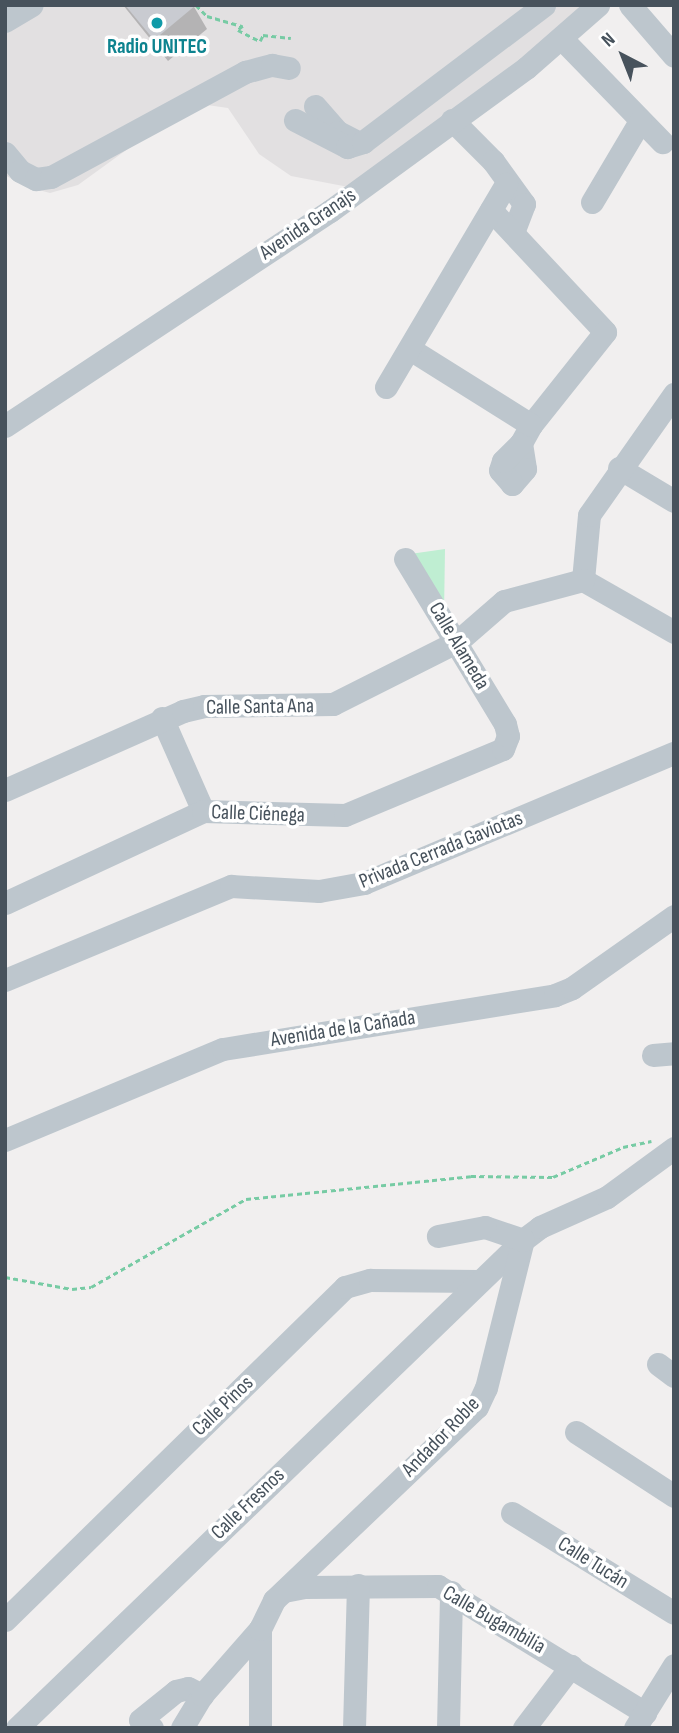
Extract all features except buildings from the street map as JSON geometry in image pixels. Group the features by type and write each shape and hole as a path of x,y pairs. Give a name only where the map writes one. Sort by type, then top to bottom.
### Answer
{"street":[{"path":"5,21 32,5"},
{"path":"295,120 347,147 363,142 544,5"},
{"name":"Avenida Granajs","path":"5,426 330,211 562,39 598,5"},
{"path":"630,5 674,55"},
{"path":"562,39 662,142"},
{"path":"5,153 20,171 36,179 51,177 245,72 272,65 289,68"},
{"path":"315,106 338,132 363,142"},
{"path":"452,120 493,161 506,184 524,204 513,233"},
{"path":"592,202 640,121"},
{"path":"386,387 506,184"},
{"path":"410,349 526,434 605,332 602,323 491,210"},
{"path":"674,394 619,468 589,515 583,580 674,632"},
{"path":"619,468 674,501"},
{"name":"Calle Alameda","path":"405,559 458,641 508,736"},
{"name":"Calle Santa Ana","path":"5,790 162,718 204,706 333,704 458,641 505,601 583,580"},
{"path":"162,718 203,811"},
{"name":"Calle Ciénega","path":"5,903 203,811 345,815 492,757 503,749 508,736"},
{"name":"Privada Cerrada Gaviotas","path":"5,980 231,886 318,891 364,883 674,753"},
{"name":"Avenida de la Cañada","path":"5,1140 223,1049 555,995 572,988 674,916"},
{"name":"Calle Fresnos","path":"18,1728 523,1240 616,1192 667,1144"},
{"path":"438,1236 485,1227 523,1240"},
{"name":"Andador Roble","path":"260,1629 268,1611 284,1591 477,1407 486,1388 523,1240"},
{"name":"Calle Pinos","path":"5,1620 345,1287 370,1280 478,1281"},
{"path":"576,1432 674,1496"},
{"name":"Calle Tucán","path":"512,1513 674,1613"},
{"name":"Calle Bugambilia","path":"284,1591 358,1585 425,1584 451,1592 571,1665 640,1720"},
{"path":"354,1728 358,1585"},
{"path":"448,1728 451,1592"},
{"path":"182,1728 202,1695 260,1629"},
{"path":"260,1629 260,1728"},
{"path":"524,1728 571,1665"},
{"path":"640,1720 674,1665"},
{"path":"146,1724 182,1688 202,1695"}],"path":[{"path":"196,5 207,16 243,26 238,30 260,41 262,35 291,38"},
{"path":"5,1277 72,1289 91,1287 246,1199 471,1176 553,1177 623,1147 667,1144"}],"shaded area":[{"path":"5,5 590,5 359,189 291,176 259,154 228,108 207,105 147,135 78,185 50,193 24,186 5,175"}],"green space":[{"path":"445,549 444,613 410,554"}],"place":[{"name":"Radio UNITEC","path":"157,23"}]}
